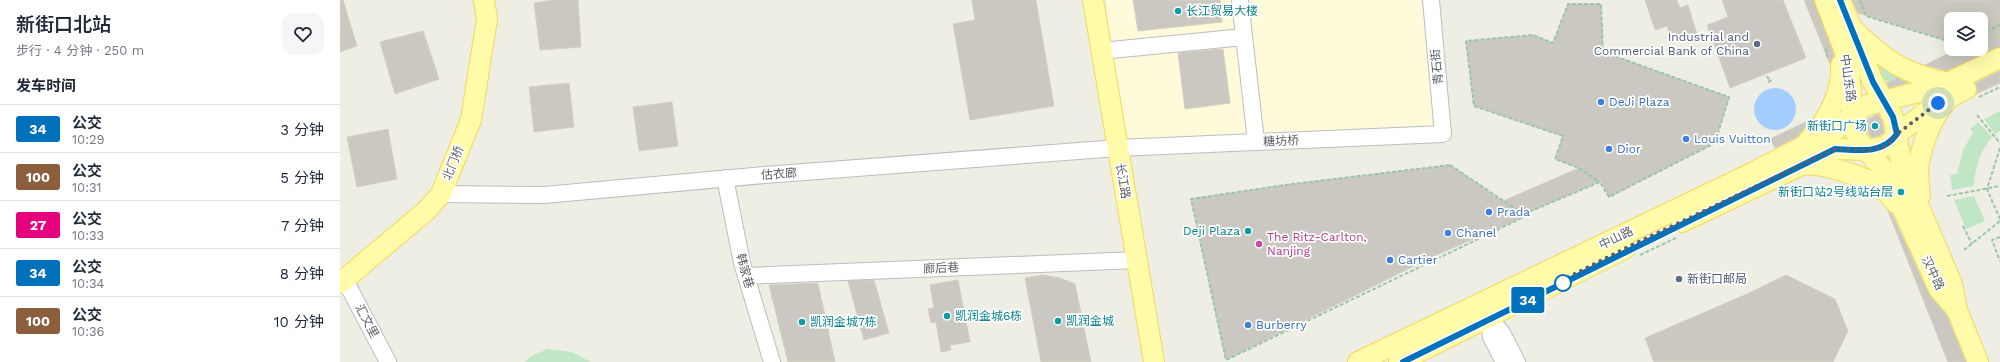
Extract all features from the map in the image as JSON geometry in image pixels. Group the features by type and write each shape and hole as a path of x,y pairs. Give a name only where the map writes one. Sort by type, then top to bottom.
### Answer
{"main road":[{"name":"北门桥","path":"343,281 426,211 441,194 471,120 487,19 484,0"},
{"name":"长江路","path":"1093,0 1154,362"},
{"name":"中山东路","path":"1825,0 1849,68 1853,115 1862,143"},
{"name":"中山东路","path":"1840,0 1838,34 1873,82 1884,100 1893,117 1897,134"},
{"path":"1838,34 1875,50 1893,64 1951,88 1932,124 1919,162 1914,214 1873,183 1827,167 1809,164 1797,158 1805,144 1819,130 1832,107 1842,75 1838,34"},
{"name":"中山路","path":"1399,362 1630,246 1797,158 1862,143 1886,146 1897,134 1938,103 1951,88 1998,64"},
{"name":"汉中路","path":"1897,134 1902,167 1914,214 1939,289 1957,310 1978,362"},
{"name":"汉中路","path":"1862,143 1886,172 1914,214"},
{"name":"中山路","path":"1358,362 1693,201"}],"street":[{"path":"1240,0 1256,142"},
{"name":"青石街","path":"1430,0 1443,134"},
{"path":"1102,51 1244,37"},
{"path":"1693,201 1797,158 1837,129 1860,109 1884,100 1939,87 1951,88"},
{"name":"糖坊桥","path":"1118,148 1443,134"},
{"name":"估衣廊","path":"441,194 544,195 725,178 1118,148"},
{"name":"韩家巷","path":"725,178 746,276 772,362"},
{"name":"廊后巷","path":"746,276 1137,260"},
{"name":"汇文里","path":"343,281 388,362"},
{"path":"1488,318 1491,337 1504,362"},
{"path":"1488,318 1502,332 1517,362"}],"path":[{"path":"1860,0 1866,16 1944,40"},
{"path":"1568,4 1600,4 1603,52 1729,97 1715,143 1609,197 1600,182 1579,168 1555,159 1563,136 1474,106 1466,41 1533,35 1553,43 1568,4"},
{"path":"1988,31 2000,25"},
{"path":"1827,64 1838,34"},
{"path":"1767,76 1770,81"},
{"path":"1975,99 2000,87"},
{"path":"1977,115 2000,143"},
{"path":"1964,250 2000,220 1987,189 2000,148"},
{"path":"1450,165 1524,214 1526,216 1226,360 1192,200 1284,185 1450,165"},
{"path":"1524,214 1600,182"},
{"path":"1947,196 2000,186"},
{"path":"1963,226 1972,244"},
{"path":"1637,256 1680,236"},
{"path":"2000,237 1992,240 2000,261"}],"shaded area":[{"path":"1106,0 1431,0 1443,134 1118,148"}],"green space":[{"path":"1878,66 1906,79 1895,82 1886,81 1876,70"},
{"path":"2000,111 2000,131 1995,134 1984,119"},
{"path":"1978,122 1992,137 1984,148 1979,160 1974,186 1952,190 1950,175 1957,174 1963,150 1973,133 1970,129"},
{"path":"1974,196 1985,221 1966,229 1954,200"},
{"path":"547,349 572,352 591,362 525,362 530,357"}],"water":[{"path":"1775,88 1790,94 1796,109 1790,124 1775,130 1760,124 1754,109 1760,94"}],"building":[{"path":"340,0 343,0 357,46 340,52"},
{"path":"553,0 578,0 581,47 540,50 534,3"},
{"path":"972,0 1036,0 1054,106 970,120 953,24 975,20"},
{"name":"长江贸易大楼","path":"1133,0 1220,0 1222,22 1138,31"},
{"path":"1645,0 1677,0 1680,8 1688,5 1697,34 1672,42 1667,26 1655,30"},
{"name":"Industrial and Commercial Bank of China","path":"1722,0 1783,0 1806,58 1730,88 1707,25 1728,17"},
{"path":"1804,0 1814,0 1834,55 1830,64"},
{"path":"1852,0 2000,0 2000,47 1988,52 1988,12 1944,12 1944,40 1858,13"},
{"path":"1568,4 1601,4 1603,52 1729,97 1715,143 1609,197 1601,181 1524,214 1526,216 1432,257 1226,360 1191,199 1285,185 1450,165 1503,201 1579,168 1555,159 1563,136 1474,106 1466,41 1533,35 1553,43"},
{"path":"423,31 439,79 395,94 380,42"},
{"path":"1223,49 1230,103 1185,109 1178,53"},
{"path":"1944,56 1980,56 1947,71 1925,65"},
{"path":"2000,71 2000,83 1976,94 1977,89 1975,83"},
{"path":"1897,78 1908,83 1889,88 1887,83"},
{"path":"569,83 574,127 534,132 529,87"},
{"path":"672,102 678,146 639,151 633,107"},
{"path":"1878,114 1882,121 1884,132 1881,135 1871,138 1864,121"},
{"path":"1812,119 1797,137 1775,148 1770,139"},
{"path":"388,129 397,179 357,187 347,137"},
{"path":"1888,211 1892,214 1929,294 1947,316 1966,362 1948,362"},
{"name":"凯润金城","path":"1042,275 1060,278 1075,284 1091,362 1041,362 1025,278"},
{"path":"1786,275 1835,299 1848,331 1833,362 1654,362 1645,338 1747,294"},
{"path":"874,280 889,333 864,340 848,281"},
{"name":"凯润金城6栋","path":"958,280 970,342 950,345 951,350 941,352 936,322 931,323 928,309 934,308 930,285"},
{"name":"凯润金城7栋","path":"818,283 835,362 788,362 769,285"}],"bus line":[{"name":"34","path":"1403,362 1835,149 1878,149 1891,142 1897,134 1893,117 1873,82 1840,0"}],"place":[{"name":"长江贸易大楼","path":"1178,11"},
{"name":"Industrial and Commercial Bank of China","path":"1757,44"},
{"name":"DeJi Plaza","path":"1601,102"},
{"name":"新街口广场","path":"1875,126"},
{"name":"Louis Vuitton","path":"1686,139"},
{"name":"Dior","path":"1609,149"},
{"name":"新街口站2号线站台层","path":"1901,192"},
{"name":"Prada","path":"1489,212"},
{"name":"Deji Plaza","path":"1248,231"},
{"name":"Chanel","path":"1448,233"},
{"name":"The Ritz-Carlton, Nanjing","path":"1259,244"},
{"name":"Cartier","path":"1390,260"},
{"name":"新街口邮局","path":"1679,279"},
{"name":"凯润金城6栋","path":"947,316"},
{"name":"凯润金城","path":"1058,321"},
{"name":"凯润金城7栋","path":"802,322"},
{"name":"Burberry","path":"1248,325"}],"route":[{"path":"1563,283 1559,282 1630,246 1835,149 1868,150 1886,146 1897,134 1938,103"}]}
